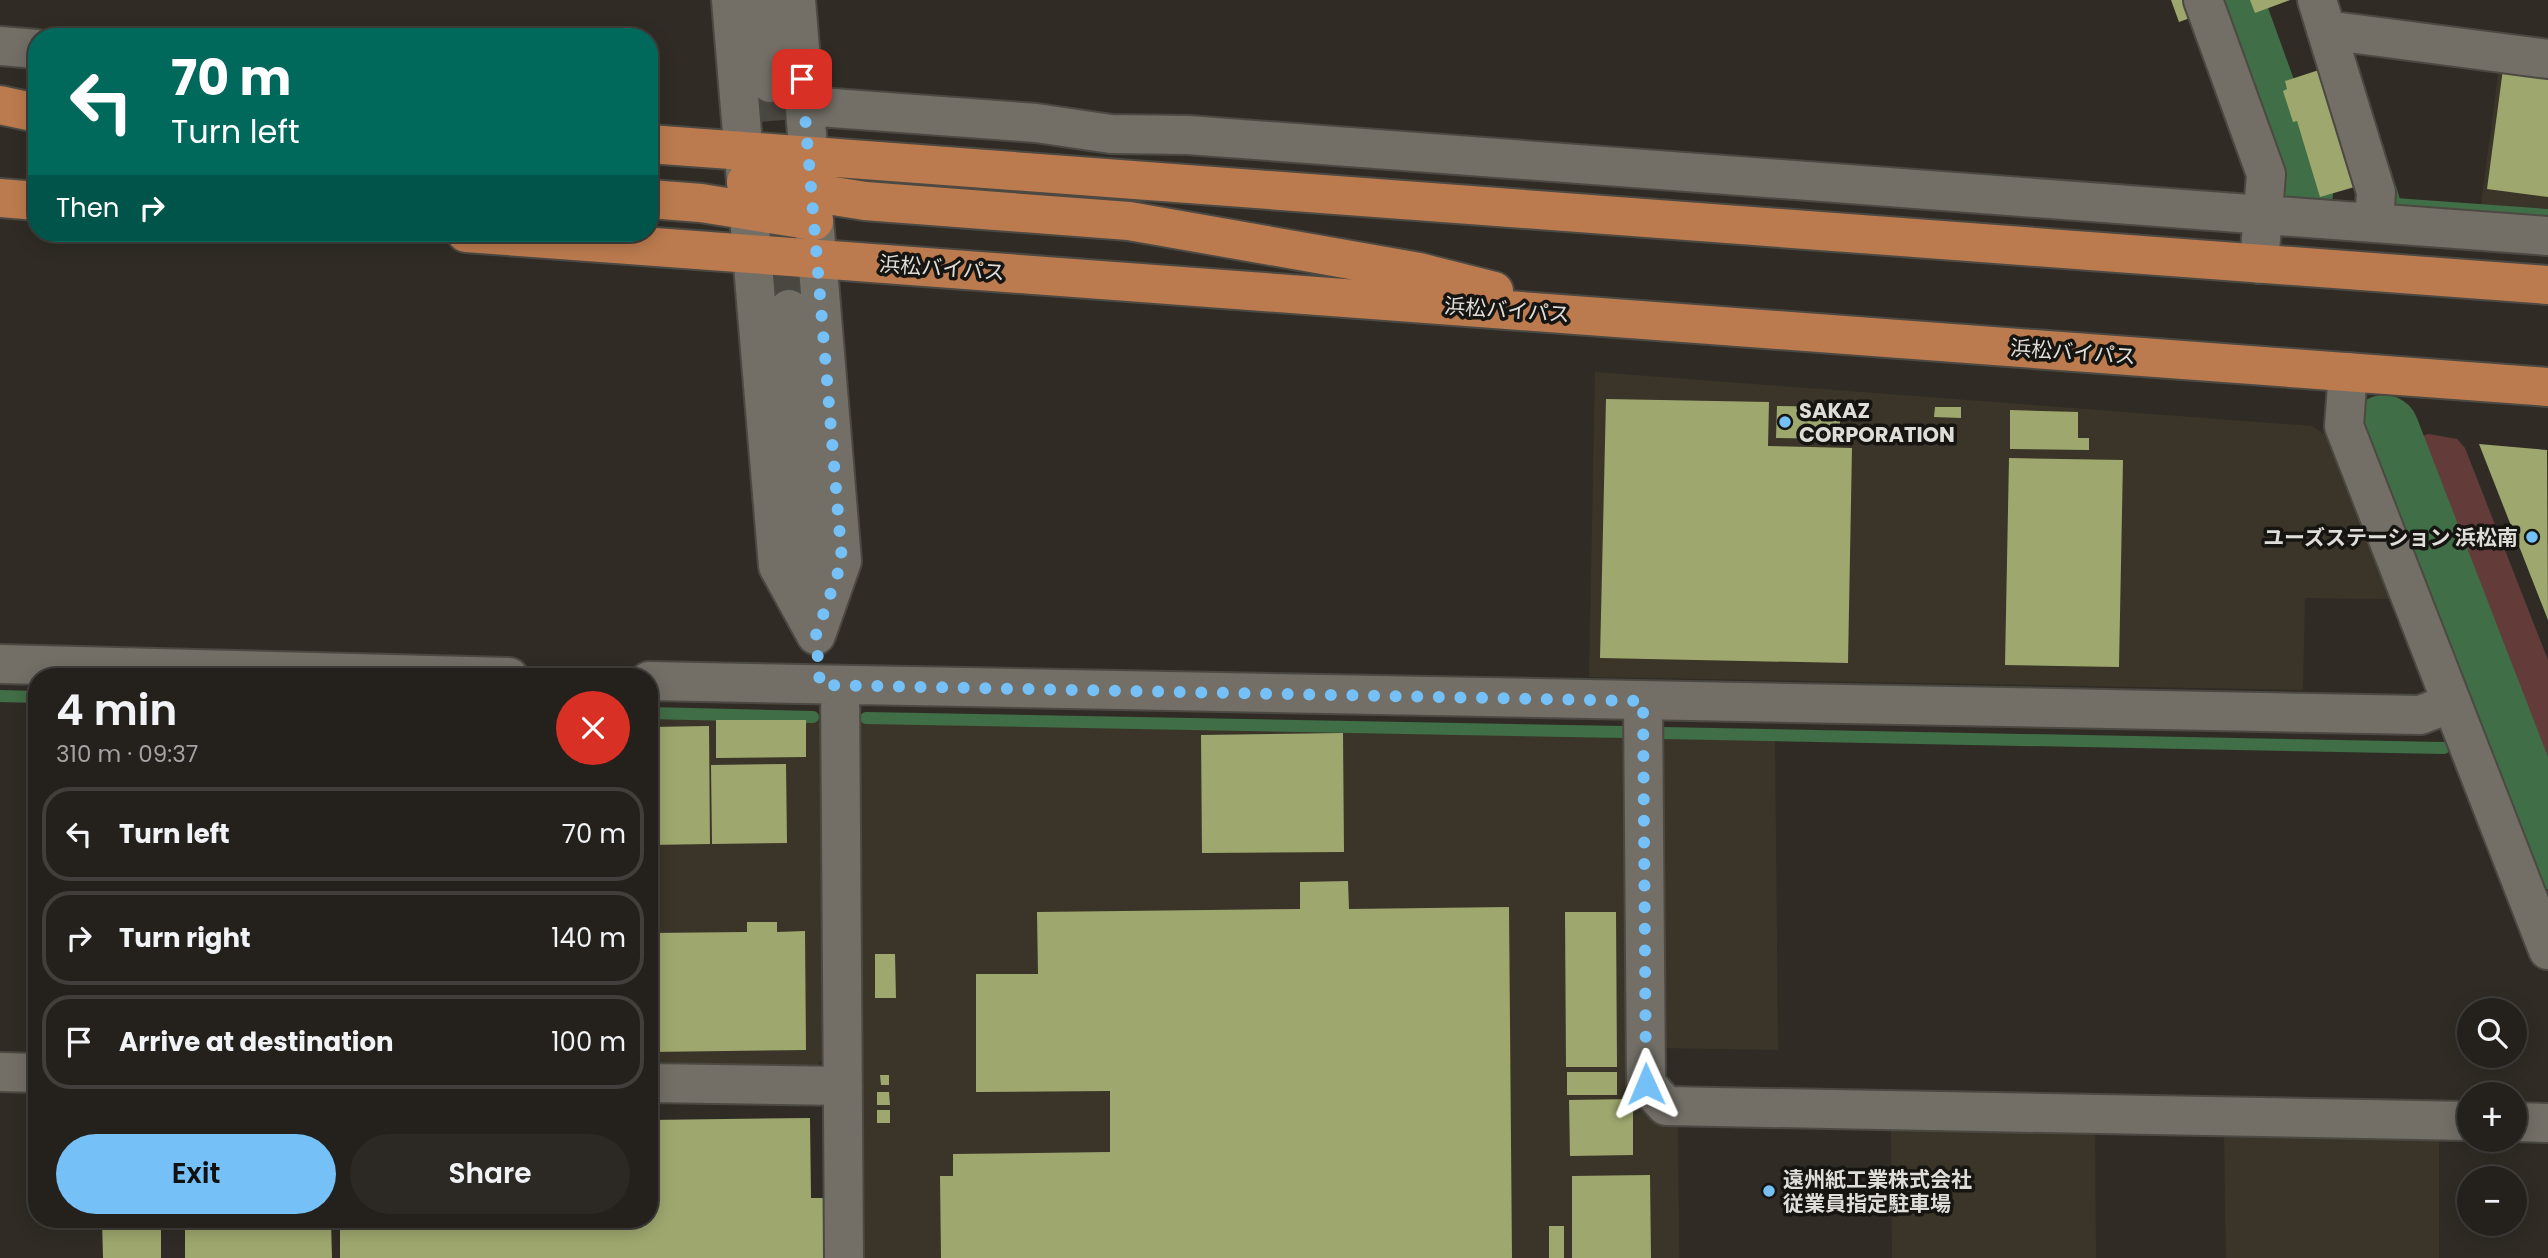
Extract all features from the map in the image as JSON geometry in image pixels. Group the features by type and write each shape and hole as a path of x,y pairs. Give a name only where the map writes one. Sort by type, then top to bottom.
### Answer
{"highway":[{"path":"0,96 28,98"},
{"path":"0,105 28,111"},
{"path":"658,147 746,181 865,201 1129,221 1419,272 1589,316"},
{"path":"658,200 701,203 746,181 811,190 1108,178 2548,285"},
{"path":"0,198 28,200"},
{"name":"浜松バイパス","path":"589,242 2548,387"}],"street":[{"path":"731,0 778,566 816,635"},
{"path":"764,0 770,83"},
{"path":"796,0 842,561 816,635"},
{"path":"2203,0 2266,174 2259,264"},
{"path":"2374,223 2376,191 2321,15 2548,59"},
{"path":"0,46 28,48"},
{"path":"805,106 1036,123 1111,134 1201,136 2548,236"},
{"path":"1108,178 1111,134"},
{"path":"2428,276 2432,227"},
{"path":"789,309 816,635 830,686 843,1086 845,1258"},
{"path":"2348,372 2344,426 2548,950"},
{"path":"0,664 157,668"},
{"path":"658,681 2420,715 2452,703"},
{"path":"1643,701 1646,1084 1666,1107 2457,1121"},
{"path":"0,1072 28,1073"},
{"path":"658,1083 843,1086"},
{"path":"2527,1122 2548,1123"}],"shaded area":[{"path":"2499,68 2548,74 2548,209 2481,205"},
{"path":"1595,372 2312,426 2334,441 2396,599 2305,598 2303,690 1589,677"},
{"path":"2429,434 2457,439 2465,448 2548,660 2548,805 2412,456 2418,437"},
{"path":"658,716 820,720 822,1060 811,1071 658,1068"},
{"path":"860,721 1628,735 1632,1094 1678,1121 1679,1258 865,1258"},
{"path":"1658,736 1775,738 1778,1050 1661,1048"},
{"path":"1891,1125 2095,1129 2096,1258 1892,1258"},
{"path":"2224,1132 2439,1135 2439,1258 2226,1258"}],"building":[{"path":"2171,0 2184,0 2190,18 2179,22"},
{"path":"2250,0 2290,0 2255,13"},
{"path":"2322,69 2358,186 2320,197 2297,121 2293,122 2283,91 2287,89 2285,81"},
{"path":"2503,69 2548,75 2548,197 2487,189"},
{"path":"1606,399 1769,402 1768,446 1852,448 1848,663 1600,658"},
{"path":"1777,406 1840,407 1840,439 1776,438"},
{"path":"1935,407 1961,407 1961,418 1934,417"},
{"path":"2010,410 2078,412 2078,438 2089,438 2089,450 2010,449"},
{"name":"ユーズステーション 浜松南","path":"2479,444 2547,450 2548,620"},
{"path":"2009,458 2123,460 2119,667 2005,665"},
{"path":"716,720 806,720 806,757 716,758"},
{"path":"709,726 710,844 658,845 658,727"},
{"path":"1343,733 1344,852 1202,853 1201,735"},
{"path":"786,764 787,843 712,844 711,765"},
{"path":"1348,881 1349,909 1509,907 1512,1258 941,1258 940,1176 953,1176 953,1154 1110,1152 1110,1091 976,1092 976,974 1038,974 1037,912 1300,909 1300,882"},
{"path":"1565,912 1616,912 1617,1067 1566,1067"},
{"path":"747,922 777,922 777,932 805,931 806,1050 658,1052 658,933 747,932"},
{"path":"875,954 895,954 896,998 875,998"},
{"path":"1567,1072 1617,1072 1617,1095 1567,1095"},
{"path":"880,1075 889,1075 889,1085 881,1085"},
{"path":"877,1092 889,1092 890,1105 877,1105"},
{"path":"1633,1099 1633,1155 1570,1156 1569,1100"},
{"path":"877,1110 890,1110 890,1123 877,1123"},
{"path":"810,1118 811,1198 823,1198 824,1258 340,1258 340,1228 658,1228 658,1120"},
{"path":"1650,1175 1651,1258 1572,1258 1572,1176"},
{"path":"1549,1226 1564,1226 1564,1258 1549,1258"},
{"path":"102,1228 161,1228 161,1258 103,1258"},
{"path":"185,1228 331,1228 332,1258 185,1258"}],"waterway":[{"path":"2228,0 2298,194"},
{"path":"2391,190 2395,204 2548,215"},
{"path":"2384,430 2548,854"},
{"path":"0,696 28,697"},
{"path":"658,713 813,717"},
{"path":"866,718 1625,732"},
{"path":"1661,733 2444,748"},
{"path":"2495,749 2507,749"}],"tunnel":[{"path":"770,83 789,309"}],"place":[{"name":"SAKAZ CORPORATION","path":"1785,422"},
{"name":"ユーズステーション 浜松南","path":"2532,537"},
{"name":"遠州紙工業株式会社 従業員指定駐車場","path":"1769,1191"}],"route":[{"path":"802,79 842,561 816,635 820,685 1643,701 1646,1084"}]}
